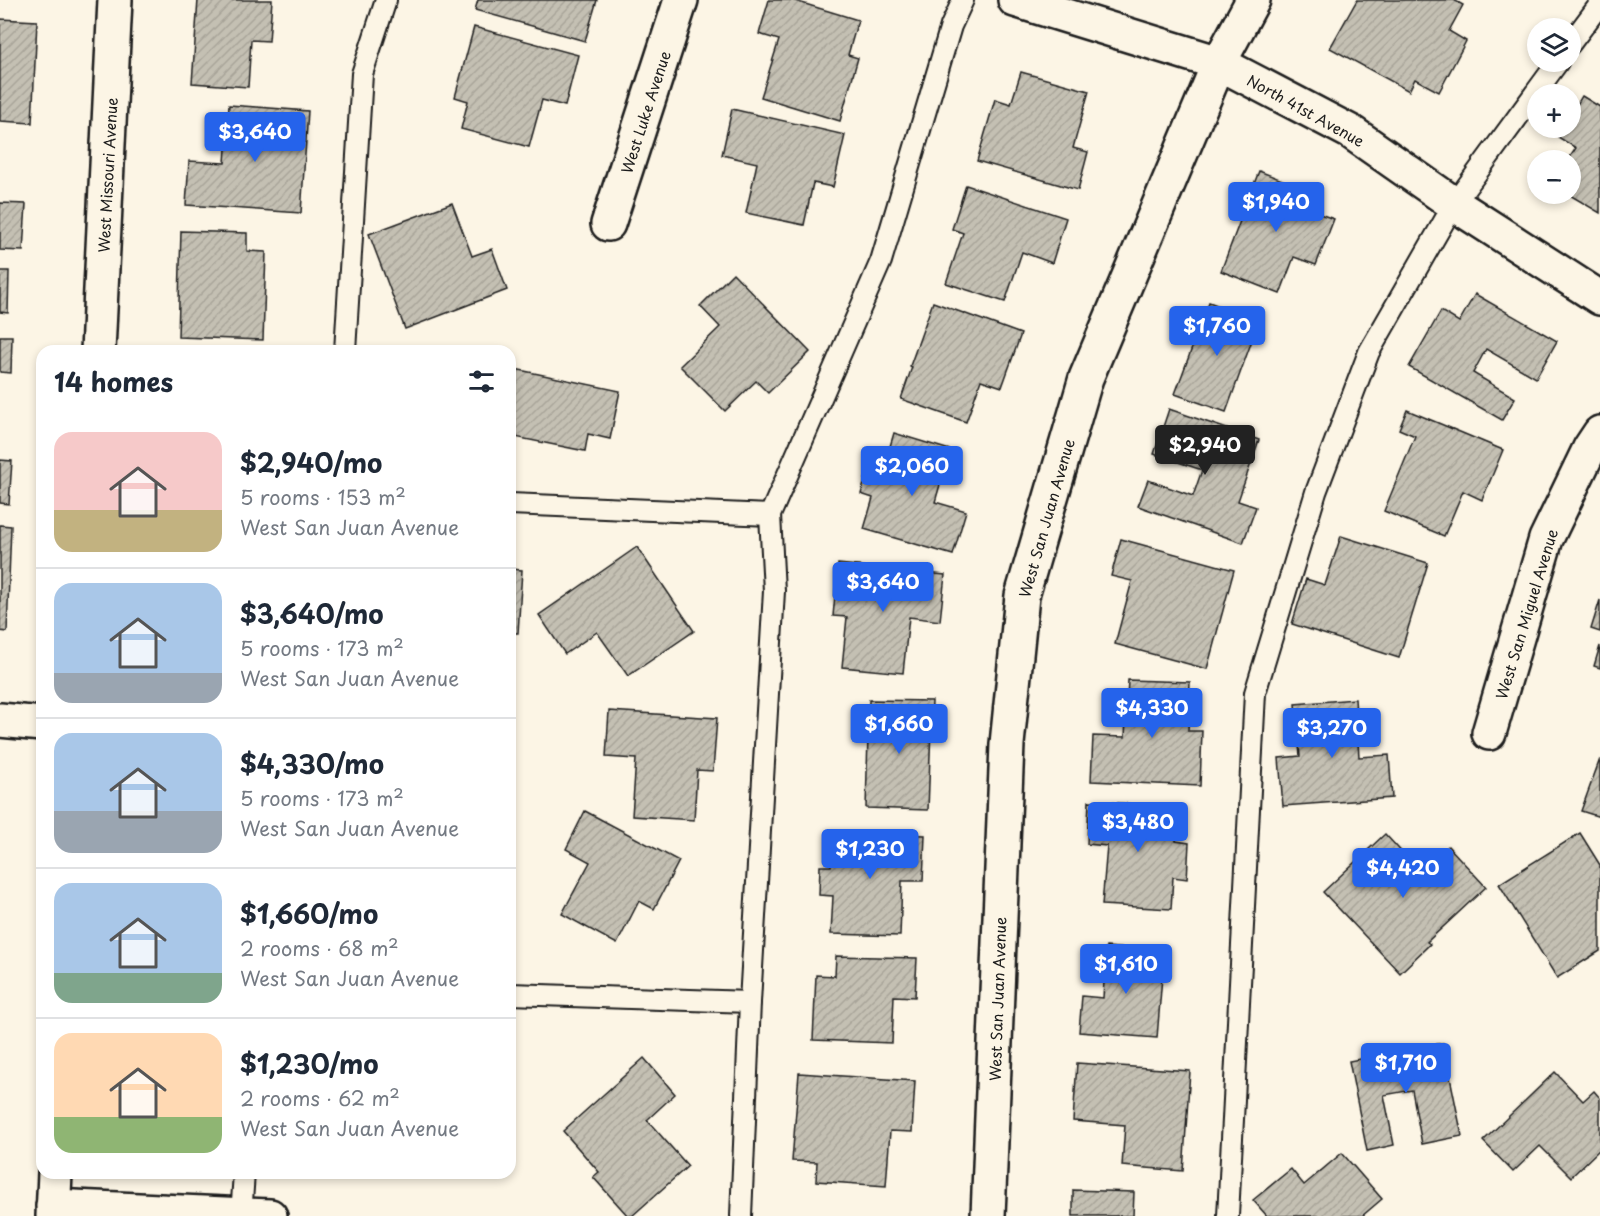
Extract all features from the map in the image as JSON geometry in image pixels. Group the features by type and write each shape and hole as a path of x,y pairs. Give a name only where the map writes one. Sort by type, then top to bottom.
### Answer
{"street":[{"name":"West Missouri Avenue","path":"98,345 116,0"},
{"name":"West Luke Avenue","path":"608,224 681,0"},
{"name":"North 41st Avenue","path":"1015,0 1219,63 1351,132 1454,204 1600,298"},
{"name":"West San Juan Avenue","path":"988,1216 1008,744 1022,596 1086,378 1219,63 1253,0"},
{"name":"West San Miguel Avenue","path":"1489,733 1546,539 1590,448 1600,433"},
{"path":"0,720 36,723"},
{"path":"55,1179 53,1211 251,1216"}],"lane":[{"path":"345,345 362,74 386,0"},
{"path":"741,1216 750,1002 774,591 770,515 881,261 951,26 963,0"},
{"path":"1581,30 1600,4"},
{"path":"1228,1216 1255,693 1316,492 1369,352 1454,204 1551,72"},
{"path":"516,504 770,515"},
{"path":"516,994 750,1002"},
{"path":"245,1179 251,1216"}],"building":[{"path":"198,0 272,0 269,41 251,40 248,87 192,83"},
{"path":"478,0 597,0 585,41 475,10"},
{"path":"769,0 792,0 858,20 848,55 858,58 840,121 761,97 779,40 759,34"},
{"path":"1357,0 1454,0 1463,5 1449,31 1466,41 1439,92 1415,79 1409,91 1330,48"},
{"path":"0,19 37,21 32,123 0,121"},
{"path":"474,27 578,55 565,106 542,100 529,147 461,129 468,101 455,97"},
{"path":"1021,72 1089,91 1073,148 1088,152 1078,190 977,161 995,99 1011,104"},
{"path":"1582,96 1600,107 1600,213 1581,202 1581,150 1575,150 1576,148 1560,138 1581,138"},
{"path":"229,105 308,111 301,213 186,205 189,161 225,163"},
{"path":"732,109 845,135 833,187 813,183 804,225 746,213 757,163 722,155"},
{"path":"1259,171 1318,194 1311,211 1334,219 1316,265 1294,257 1280,294 1221,271"},
{"path":"966,185 1066,218 1052,263 1022,252 1005,302 946,283 963,233 952,229"},
{"path":"0,203 26,204 23,251 0,250"},
{"path":"452,203 472,256 492,249 507,290 405,329 369,234"},
{"path":"181,231 247,233 247,251 266,252 263,340 178,337"},
{"path":"0,271 9,271 8,313 0,312"},
{"path":"733,273 810,352 768,393 756,381 725,411 680,366 720,327 700,306"},
{"path":"1475,294 1557,341 1536,378 1486,349 1473,373 1515,398 1502,420 1409,367 1441,311 1459,322"},
{"path":"933,302 1021,334 1002,387 981,380 966,422 901,399"},
{"path":"1209,302 1259,321 1226,412 1175,394"},
{"path":"0,336 12,336 11,373 0,372"},
{"path":"516,369 620,391 610,439 588,434 585,451 516,437"},
{"path":"1169,409 1259,440 1238,501 1256,507 1243,543 1138,506 1148,480 1193,496 1202,470 1154,454"},
{"path":"1407,410 1503,450 1482,500 1463,491 1444,536 1384,511 1415,436 1399,429"},
{"path":"894,433 950,450 935,502 966,511 953,555 864,529 873,498 861,494 869,466 883,470"},
{"path":"0,460 12,461 9,504 0,503"},
{"path":"0,525 11,526 7,632 0,631"},
{"path":"1341,536 1428,563 1399,658 1292,624 1306,579 1325,585"},
{"path":"1121,539 1234,570 1207,669 1115,644 1132,581 1111,576"},
{"path":"637,547 694,631 628,676 597,632 565,654 539,615"},
{"path":"838,564 945,575 940,621 909,617 903,673 842,667 847,617 833,616"},
{"path":"516,570 522,570 518,633 516,633"},
{"path":"1600,600 1600,632 1591,629"},
{"path":"1600,646 1600,668 1594,666"},
{"path":"1128,680 1190,682 1188,731 1202,731 1200,786 1091,781 1093,736 1125,737"},
{"path":"1355,699 1359,757 1389,755 1392,798 1283,806 1279,758 1300,756 1295,704"},
{"path":"869,700 932,701 928,810 866,808"},
{"path":"609,711 717,718 713,771 697,770 694,820 632,816 636,759 606,757"},
{"path":"1600,759 1600,817 1581,811"},
{"path":"1089,801 1178,807 1176,841 1189,843 1187,879 1173,877 1171,909 1102,905 1107,846 1087,844"},
{"path":"585,811 679,861 654,909 639,901 617,944 562,914 590,862 566,849"},
{"path":"832,832 925,835 923,881 902,881 900,936 831,934 833,896 819,895 820,866 831,866"},
{"path":"1580,833 1600,865 1600,951 1557,978 1499,884"},
{"path":"1385,834 1421,873 1448,846 1486,887 1427,942 1430,944 1400,973 1323,892"},
{"path":"1106,947 1164,952 1157,1038 1079,1032 1082,996 1103,998"},
{"path":"836,956 917,958 915,997 894,996 892,1043 813,1040 816,975 835,976"},
{"path":"1443,1043 1462,1136 1422,1144 1412,1090 1384,1095 1394,1145 1367,1151 1349,1061"},
{"path":"644,1058 675,1094 647,1120 688,1166 632,1216 628,1216 593,1177 599,1172 563,1131"},
{"path":"1077,1063 1190,1071 1183,1171 1122,1166 1125,1125 1073,1121"},
{"path":"1555,1072 1583,1101 1594,1091 1600,1098 1600,1149 1571,1177 1540,1146 1513,1172 1483,1141"},
{"path":"799,1073 915,1081 912,1132 890,1131 886,1186 816,1181 817,1162 792,1161"},
{"path":"1342,1153 1382,1199 1362,1216 1267,1216 1253,1200 1291,1169 1304,1185"},
{"path":"1073,1190 1134,1192 1133,1216 1073,1216"}]}
